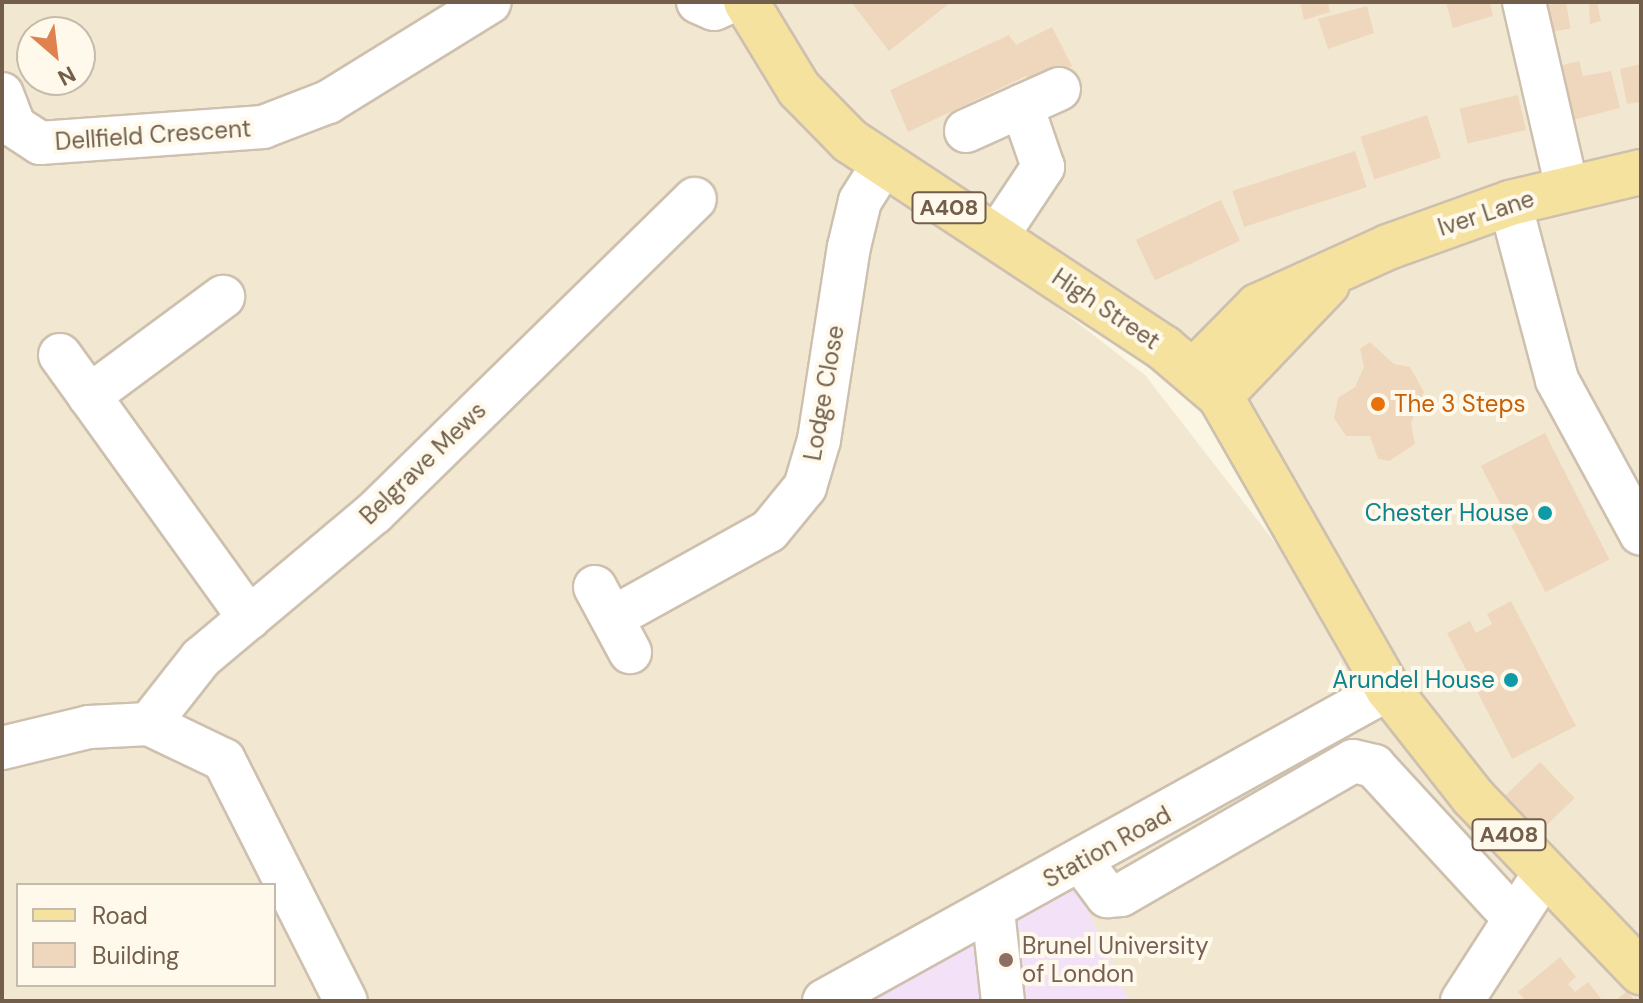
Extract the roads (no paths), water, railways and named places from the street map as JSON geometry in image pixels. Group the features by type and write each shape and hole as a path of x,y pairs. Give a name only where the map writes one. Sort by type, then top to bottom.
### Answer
{"main road":[{"name":"High Street","path":"746,2 799,89 882,166 997,236 1207,384 1388,689"},
{"name":"Iver Lane","path":"1207,384 1337,273 1510,203 1641,172"},
{"name":"A408","path":"1388,689 1473,797 1641,972"}],"street":[{"name":"Dellfield Crescent","path":"2,94 14,126 40,143 263,127 328,102 490,2"},
{"path":"698,2 714,9 730,2"},
{"path":"1524,2 1567,188"},
{"path":"966,131 1059,89"},
{"path":"997,236 1043,167 1022,106"},
{"name":"Lodge Close","path":"612,619 769,531 805,487 819,440 849,247 860,201 882,166"},
{"name":"Belgrave Mews","path":"149,724 201,658 374,513 695,199"},
{"path":"1510,203 1557,380 1641,534"},
{"path":"89,396 223,297"},
{"path":"60,355 249,618"},
{"name":"Station Road","path":"824,1001 993,911 1388,689"},
{"path":"2,748 89,727 149,724 224,760 346,1001"},
{"path":"1081,861 1107,896 1121,895 1353,761 1374,766 1513,917"},
{"path":"1462,1001 1513,917 1545,872"},
{"path":"993,911 1003,1001"}],"place":[{"name":"The 3 Steps","path":"1378,404"},
{"name":"Chester House","path":"1545,513"},
{"name":"Arundel House","path":"1511,680"},
{"name":"Brunel University of London","path":"1006,960"}]}
